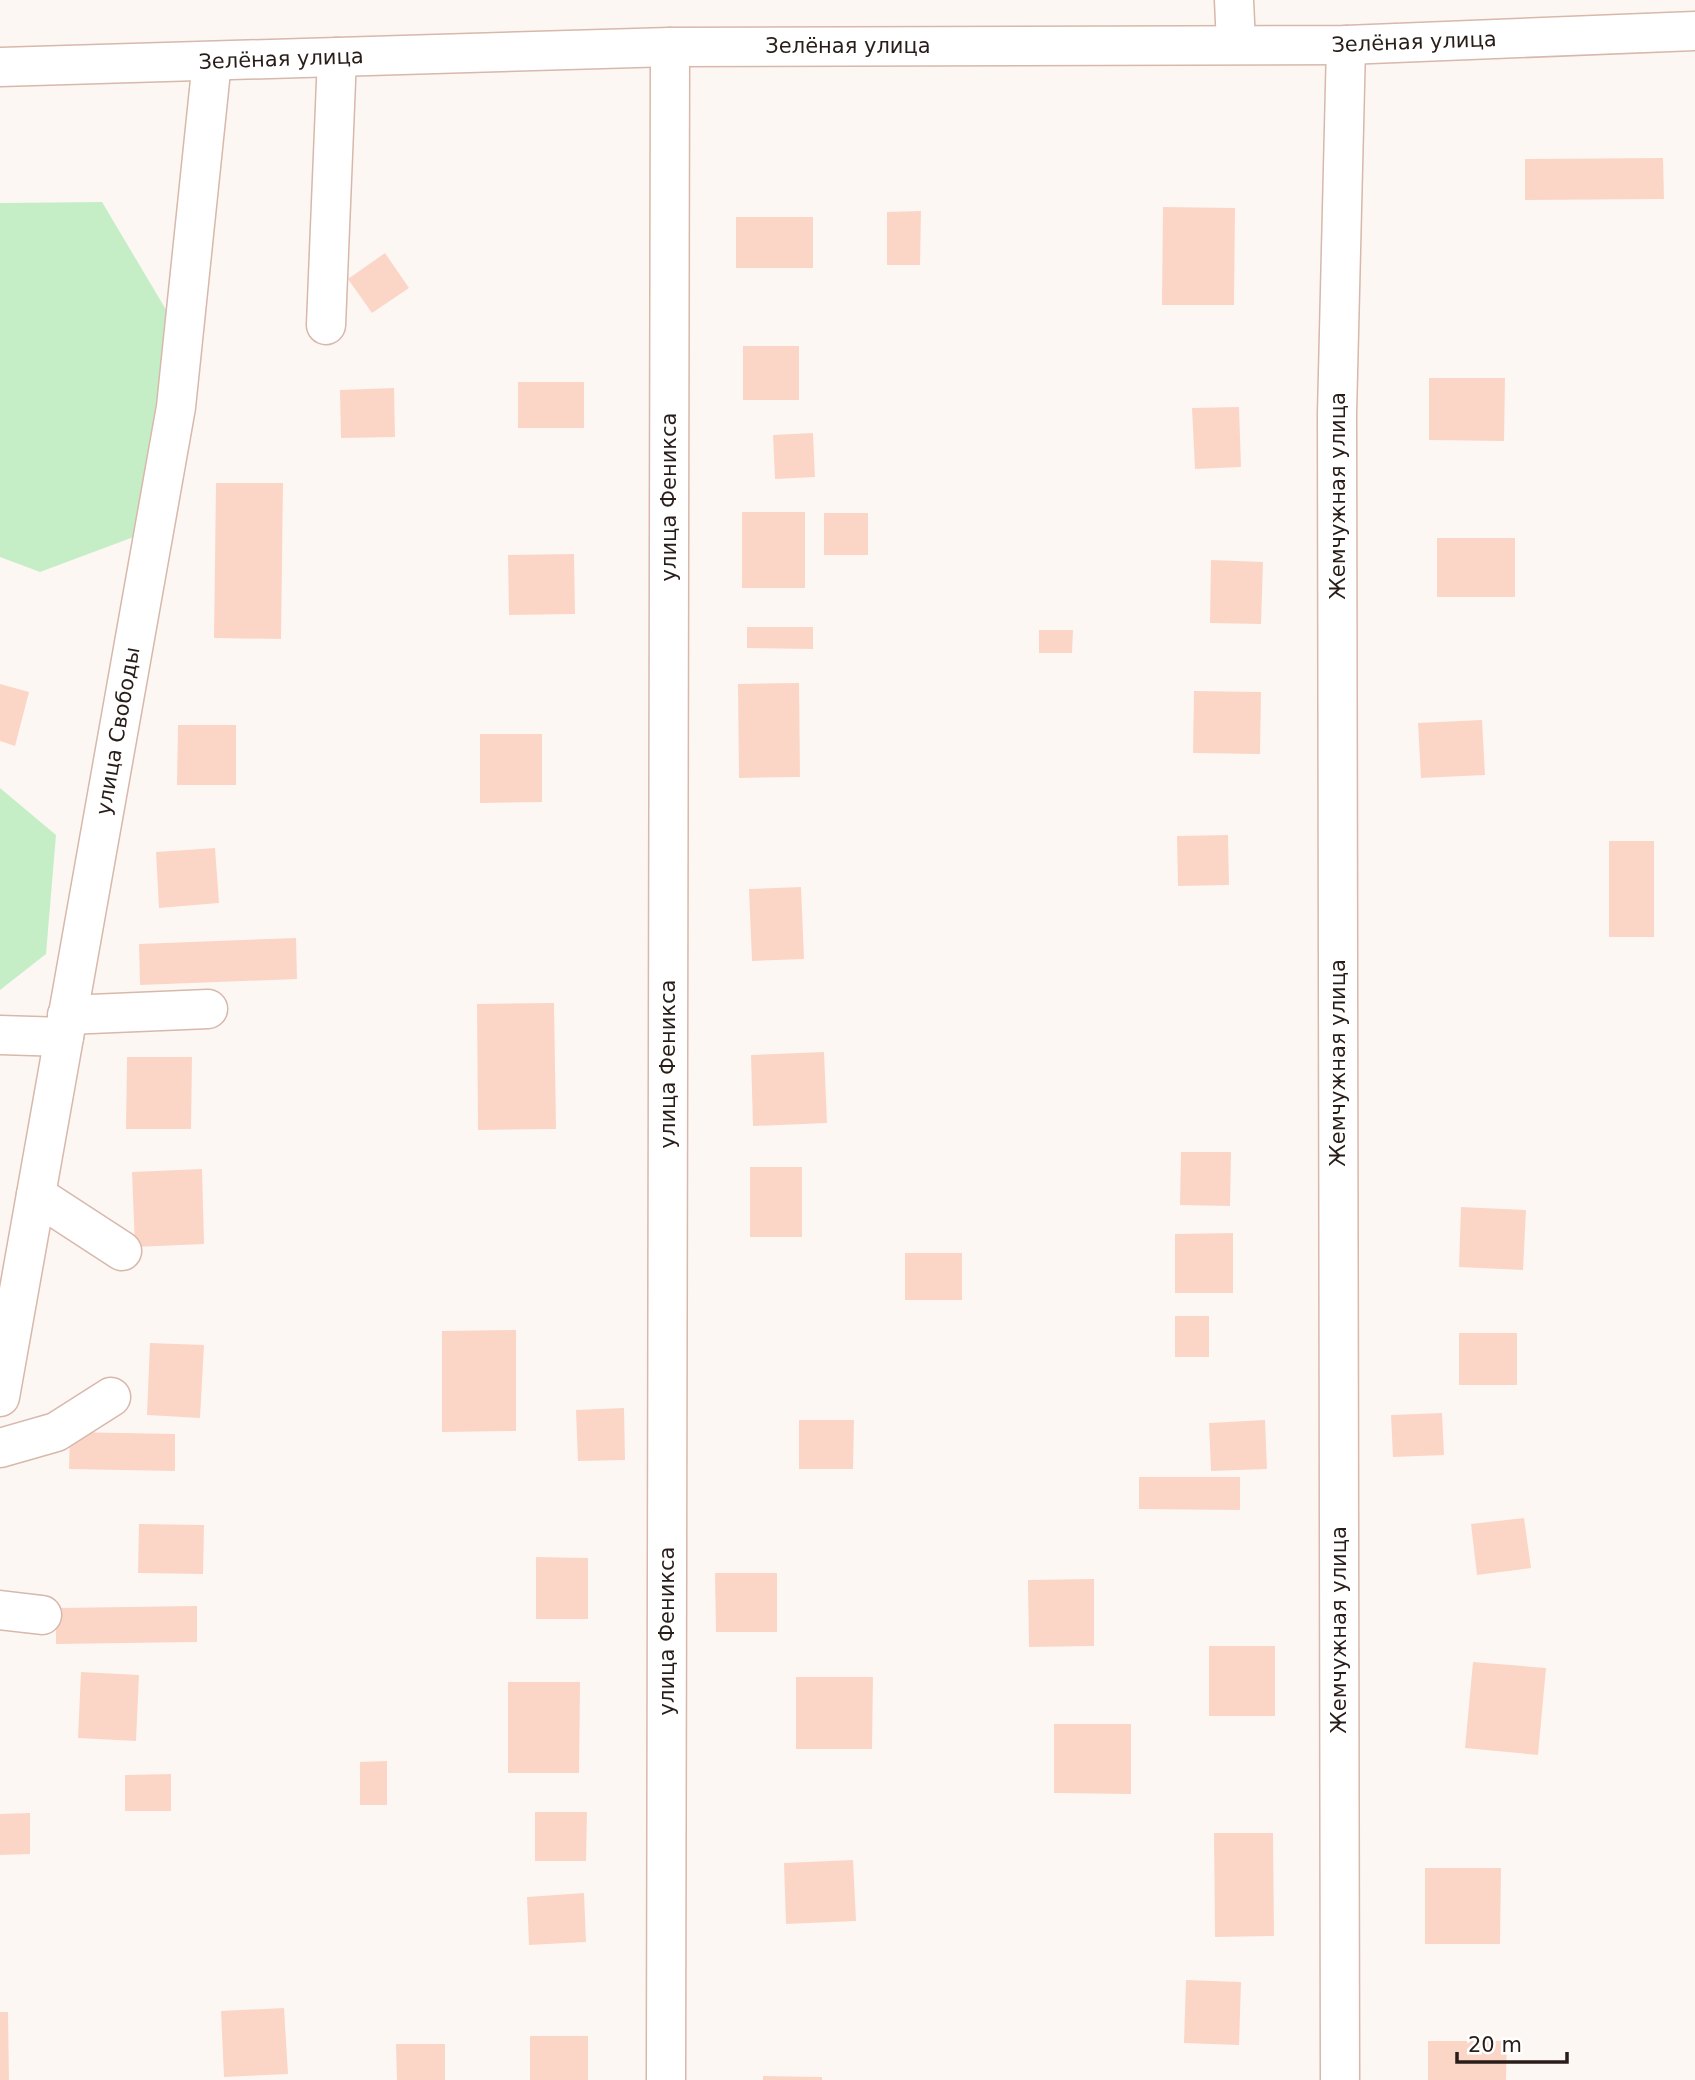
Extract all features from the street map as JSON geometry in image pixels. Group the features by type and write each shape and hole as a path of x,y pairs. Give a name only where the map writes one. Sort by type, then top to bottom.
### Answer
{"street":[{"path":"1234,0 1236,44"},
{"name":"Зелёная улица","path":"0,67 670,47 1346,45 1695,31"},
{"name":"Жемчужная улица","path":"1340,2080 1337,414 1346,45"},
{"name":"улица Феникса","path":"666,2080 670,47"},
{"path":"326,325 337,57"},
{"name":"улица Свободы","path":"0,1397 176,407 212,61"},
{"path":"0,1035 208,1009"},
{"path":"36,1195 122,1251"},
{"path":"0,1448 56,1432 111,1397"},
{"path":"0,1610 42,1615"}],"green space":[{"path":"102,202 168,313 139,535 40,572 0,557 0,203"},
{"path":"0,788 56,835 46,954 0,990"}],"building":[{"path":"1663,158 1664,199 1525,200 1525,159"},
{"path":"1163,207 1235,208 1234,305 1162,305"},
{"path":"921,211 920,265 887,265 887,212"},
{"path":"736,217 813,217 813,268 736,268"},
{"path":"385,253 409,288 372,313 348,279"},
{"path":"743,346 799,346 799,400 743,400"},
{"path":"1429,378 1505,378 1504,441 1429,440"},
{"path":"518,382 584,382 584,428 518,428"},
{"path":"394,388 395,437 341,438 340,390"},
{"path":"1239,407 1241,467 1195,469 1192,408"},
{"path":"813,433 815,477 775,479 773,435"},
{"path":"216,483 283,483 281,639 214,638"},
{"path":"742,512 805,512 805,588 742,588"},
{"path":"824,513 868,513 868,555 824,555"},
{"path":"1437,538 1515,538 1515,597 1437,597"},
{"path":"574,554 575,614 509,615 508,555"},
{"path":"1211,560 1263,562 1261,624 1210,623"},
{"path":"747,627 813,627 813,649 747,648"},
{"path":"1039,630 1073,630 1072,653 1039,653"},
{"path":"799,683 800,777 739,778 738,684"},
{"path":"0,684 29,692 15,746 0,741"},
{"path":"1194,691 1261,692 1260,754 1193,753"},
{"path":"1482,720 1485,775 1421,778 1418,723"},
{"path":"178,725 236,725 236,785 177,785"},
{"path":"480,734 542,734 542,802 480,803"},
{"path":"1228,835 1229,885 1178,886 1177,836"},
{"path":"1609,841 1654,841 1654,937 1609,937"},
{"path":"215,848 219,903 159,908 156,852"},
{"path":"801,887 804,959 752,961 749,889"},
{"path":"296,938 297,979 140,985 139,944"},
{"path":"554,1003 556,1129 478,1130 477,1004"},
{"path":"824,1052 827,1123 753,1126 751,1055"},
{"path":"127,1057 192,1057 191,1129 126,1129"},
{"path":"1181,1152 1231,1152 1230,1206 1180,1205"},
{"path":"750,1167 802,1167 802,1237 750,1237"},
{"path":"202,1169 204,1244 135,1247 132,1172"},
{"path":"1461,1207 1526,1210 1523,1270 1459,1267"},
{"path":"1233,1233 1233,1293 1175,1293 1175,1234"},
{"path":"905,1253 962,1253 962,1300 905,1300"},
{"path":"1175,1316 1209,1316 1209,1357 1175,1357"},
{"path":"516,1330 516,1431 442,1432 442,1331"},
{"path":"1459,1333 1517,1333 1517,1385 1459,1385"},
{"path":"150,1343 204,1345 200,1418 147,1415"},
{"path":"624,1408 625,1460 578,1461 576,1410"},
{"path":"1442,1413 1444,1455 1393,1457 1391,1415"},
{"path":"799,1420 854,1420 853,1469 799,1469"},
{"path":"1265,1420 1267,1469 1211,1471 1209,1423"},
{"path":"70,1432 175,1434 175,1471 69,1469"},
{"path":"1139,1477 1240,1477 1240,1510 1139,1509"},
{"path":"1524,1518 1531,1568 1477,1575 1471,1524"},
{"path":"139,1524 204,1525 203,1574 138,1573"},
{"path":"536,1557 588,1558 588,1619 536,1619"},
{"path":"715,1573 777,1573 777,1632 716,1632"},
{"path":"1094,1579 1094,1646 1029,1647 1028,1580"},
{"path":"197,1606 197,1642 56,1644 56,1608"},
{"path":"1209,1646 1275,1646 1275,1716 1209,1716"},
{"path":"1473,1662 1546,1668 1538,1755 1465,1748"},
{"path":"81,1672 139,1675 136,1741 78,1738"},
{"path":"796,1677 873,1677 872,1749 796,1749"},
{"path":"508,1682 580,1682 579,1773 508,1773"},
{"path":"1054,1724 1131,1724 1131,1794 1054,1793"},
{"path":"387,1761 387,1805 360,1805 360,1762"},
{"path":"171,1774 171,1811 125,1811 125,1775"},
{"path":"535,1812 587,1812 586,1861 535,1861"},
{"path":"30,1813 30,1854 0,1855 0,1814"},
{"path":"1214,1833 1273,1833 1274,1936 1215,1937"},
{"path":"853,1860 856,1921 786,1924 784,1863"},
{"path":"1425,1868 1501,1868 1500,1944 1425,1944"},
{"path":"584,1893 586,1942 529,1945 527,1897"},
{"path":"1186,1980 1241,1982 1239,2045 1184,2043"},
{"path":"284,2008 288,2074 224,2077 221,2011"},
{"path":"0,2012 8,2012 9,2080 0,2080"},
{"path":"530,2036 588,2036 588,2080 530,2080"},
{"path":"1428,2041 1507,2041 1506,2080 1428,2080"},
{"path":"396,2044 445,2044 445,2080 397,2080"},
{"path":"763,2076 822,2077 822,2080 763,2080"}]}
